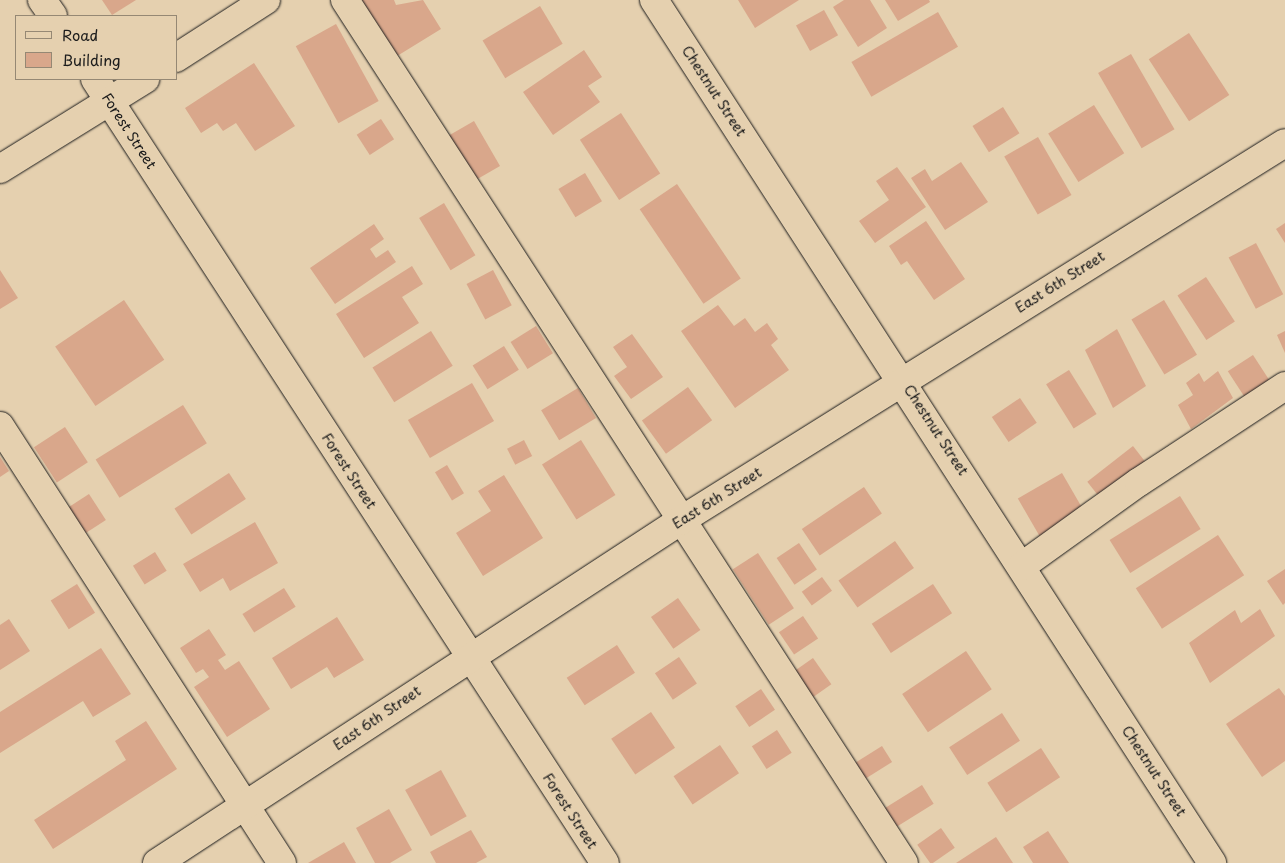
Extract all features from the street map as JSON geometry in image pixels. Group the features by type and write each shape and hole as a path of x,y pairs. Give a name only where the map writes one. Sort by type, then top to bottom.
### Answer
{"street":[{"path":"42,0 52,15"},
{"path":"178,57 266,0"},
{"path":"345,0 680,521 904,863"},
{"name":"Chestnut Street","path":"654,0 903,379 1212,863"},
{"name":"Forest Street","path":"95,80 605,863"},
{"path":"0,169 143,80"},
{"name":"East 6th Street","path":"157,863 469,656 680,521 903,379 1285,143"},
{"path":"1022,566 1139,482 1285,386"},
{"path":"0,426 282,863"}],"building":[{"path":"102,0 136,0 112,15"},
{"path":"354,0 394,0 396,5 423,0 441,29 389,61"},
{"path":"738,0 799,0 755,28"},
{"path":"844,0 870,0 887,28 858,47 833,7"},
{"path":"885,0 929,0 930,2 898,21"},
{"path":"540,6 563,44 505,78 483,41"},
{"path":"824,10 838,35 810,51 796,26"},
{"path":"938,12 958,47 871,97 851,62"},
{"path":"336,24 379,101 338,123 296,46"},
{"path":"1189,33 1229,95 1189,121 1149,59"},
{"path":"584,50 602,77 588,86 600,102 553,135 523,92"},
{"path":"1131,54 1174,129 1142,148 1098,73"},
{"path":"254,63 295,126 255,151 236,123 223,131 217,123 201,133 185,108"},
{"path":"1094,105 1124,153 1078,182 1048,134"},
{"path":"1003,107 1019,133 989,152 972,126"},
{"path":"621,113 660,173 619,200 580,140"},
{"path":"381,119 394,139 370,155 357,135"},
{"path":"474,121 500,166 472,182 446,137"},
{"path":"1038,137 1072,195 1038,215 1004,156"},
{"path":"961,162 988,202 945,230 911,178 925,169 932,181"},
{"path":"897,167 926,207 875,243 859,221 889,200 876,181"},
{"path":"585,173 602,201 575,217 558,189"},
{"path":"677,184 741,279 703,304 640,209"},
{"path":"444,203 475,255 451,270 419,218"},
{"path":"926,221 965,279 934,300 907,261 901,265 889,246"},
{"path":"1285,223 1285,243 1276,229"},
{"path":"374,224 384,239 370,249 376,258 388,250 396,262 335,304 310,268"},
{"path":"1256,243 1283,294 1256,309 1229,258"},
{"path":"412,266 423,284 402,297 419,323 364,358 336,314"},
{"path":"0,270 18,298 0,309"},
{"path":"493,270 512,305 485,319 467,284"},
{"path":"1206,277 1235,321 1206,340 1177,296"},
{"path":"124,300 164,360 95,406 55,346"},
{"path":"1164,300 1197,355 1164,374 1131,320"},
{"path":"718,305 734,326 745,318 755,332 767,323 778,339 771,345 789,370 735,408 681,331"},
{"path":"536,326 553,353 528,369 511,342"},
{"path":"1117,329 1146,386 1113,408 1085,350"},
{"path":"431,331 453,366 394,402 372,368"},
{"path":"1285,331 1285,353 1277,335"},
{"path":"632,334 663,377 631,399 614,376 627,367 613,347"},
{"path":"504,346 519,370 487,389 473,366"},
{"path":"1253,355 1270,381 1245,397 1228,371"},
{"path":"1069,370 1097,414 1074,428 1046,384"},
{"path":"1218,371 1233,398 1191,429 1178,405 1193,395 1186,383 1199,373 1204,382"},
{"path":"472,383 494,421 430,458 408,420"},
{"path":"688,387 712,420 666,454 642,421"},
{"path":"578,388 596,418 559,440 541,410"},
{"path":"1020,398 1037,423 1009,442 992,417"},
{"path":"183,405 207,443 119,498 96,460"},
{"path":"65,427 88,462 57,482 34,447"},
{"path":"524,440 532,456 515,465 507,449"},
{"path":"581,440 615,495 576,519 542,464"},
{"path":"1133,446 1148,465 1102,501 1087,482"},
{"path":"0,457 9,471 0,477"},
{"path":"447,465 464,493 452,500 435,472"},
{"path":"229,473 246,499 191,534 174,508"},
{"path":"1062,473 1085,513 1041,538 1018,498"},
{"path":"504,475 543,538 483,576 456,533 491,511 478,491"},
{"path":"864,487 882,514 820,555 802,529"},
{"path":"89,494 106,520 82,536 65,510"},
{"path":"1180,496 1201,529 1130,573 1110,540"},
{"path":"255,522 278,563 230,591 223,578 200,592 183,564"},
{"path":"1218,535 1244,575 1162,629 1136,588"},
{"path":"895,541 914,568 857,608 838,581"},
{"path":"799,543 817,570 795,585 777,558"},
{"path":"155,552 167,571 145,584 133,566"},
{"path":"758,553 794,608 769,625 733,569"},
{"path":"1285,569 1285,603 1283,605 1267,581"},
{"path":"822,577 832,591 812,605 802,592"},
{"path":"77,584 95,613 69,629 51,600"},
{"path":"933,584 952,613 891,653 872,624"},
{"path":"284,588 296,607 254,633 242,614"},
{"path":"678,598 700,630 673,649 651,617"},
{"path":"1260,609 1275,636 1210,683 1189,643 1235,610 1241,623"},
{"path":"803,616 818,638 794,655 779,632"},
{"path":"337,617 364,660 334,678 327,667 291,689 272,658"},
{"path":"9,619 30,651 0,670 0,625"},
{"path":"209,629 226,655 218,660 225,670 239,661 270,709 227,737 194,687 209,677 203,669 196,673 180,648"},
{"path":"617,645 635,673 585,705 567,678"},
{"path":"101,648 131,694 93,717 83,701 0,753 0,712"},
{"path":"966,651 992,689 928,732 902,694"},
{"path":"679,657 697,684 673,700 655,673"},
{"path":"813,658 831,684 810,699 792,673"},
{"path":"1279,688 1285,696 1285,761 1262,777 1226,724"},
{"path":"761,689 775,710 749,727 735,706"},
{"path":"651,712 675,748 635,774 611,739"},
{"path":"1002,713 1020,741 967,775 949,747"},
{"path":"146,721 177,769 53,849 34,820 126,760 115,741"},
{"path":"777,730 792,753 767,769 752,746"},
{"path":"720,745 739,773 693,805 674,776"},
{"path":"882,746 892,762 865,779 855,763"},
{"path":"1041,748 1060,777 1006,812 987,783"},
{"path":"441,770 467,816 431,836 405,790"},
{"path":"922,785 934,804 895,828 884,809"},
{"path":"389,809 412,850 390,863 375,863 356,828"},
{"path":"941,828 955,848 930,863 917,845"},
{"path":"471,830 487,857 476,863 436,863 430,852"},
{"path":"1048,831 1069,863 1033,863 1023,847"},
{"path":"996,837 1013,863 956,863"},
{"path":"344,842 356,863 308,863"}]}
